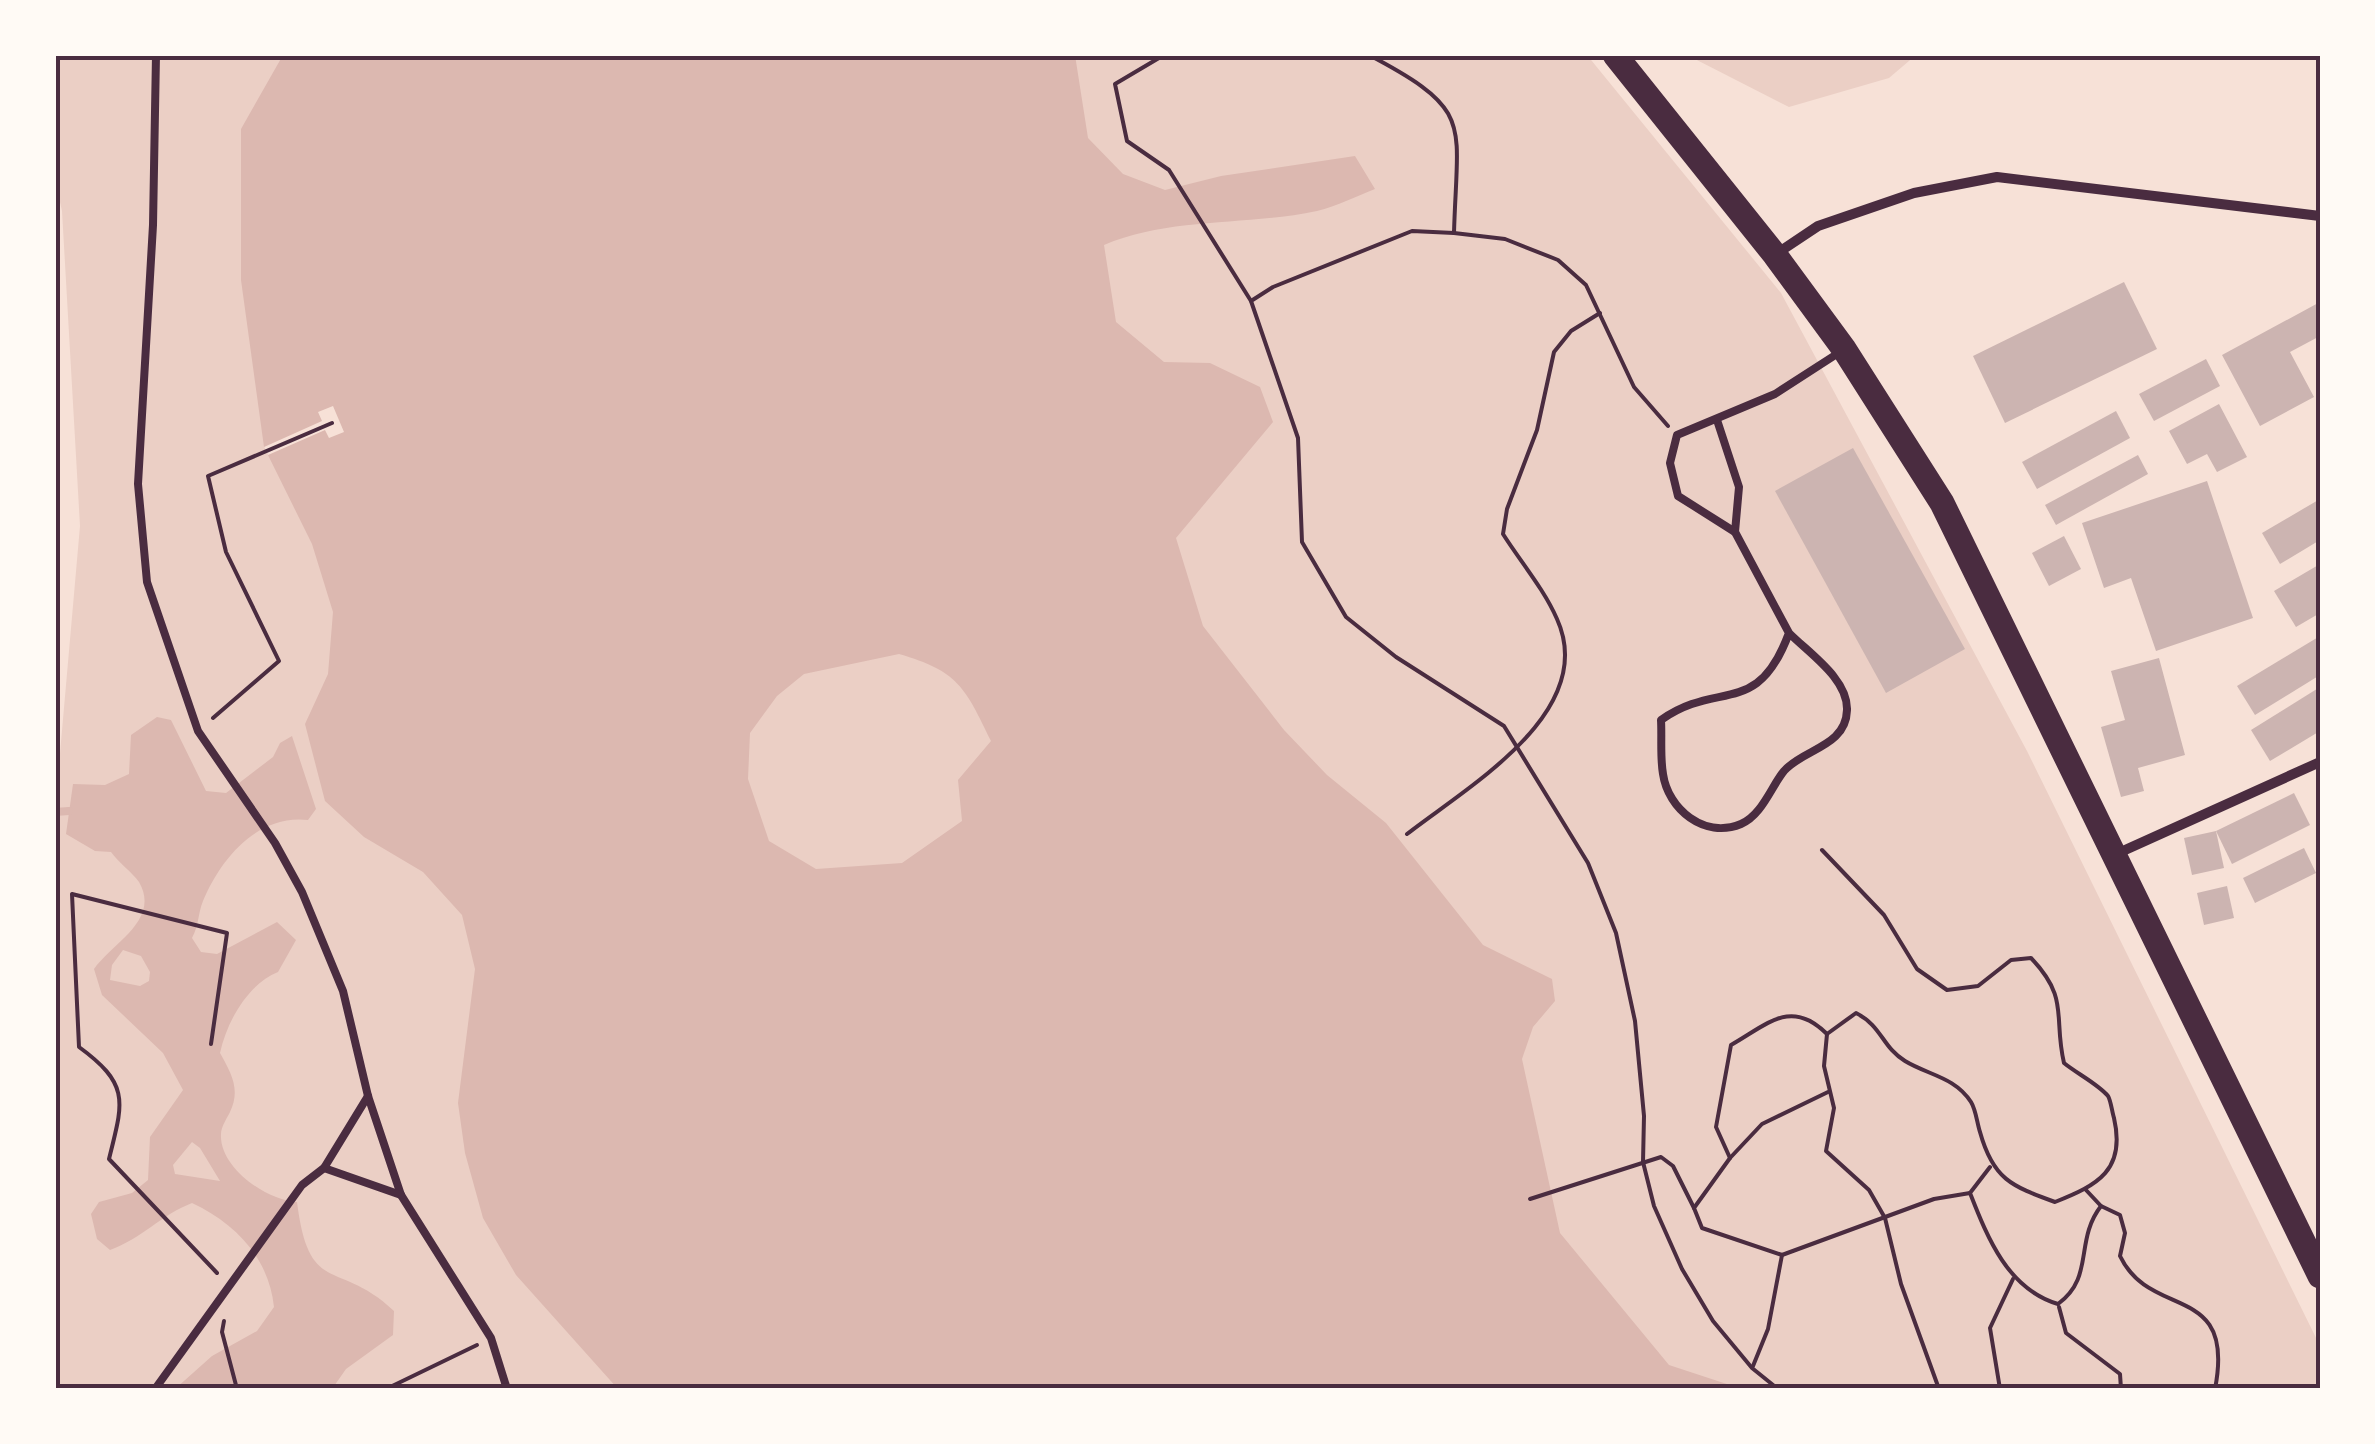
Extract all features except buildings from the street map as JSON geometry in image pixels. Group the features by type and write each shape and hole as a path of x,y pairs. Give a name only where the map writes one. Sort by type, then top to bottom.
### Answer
{"highway":[{"path":"1615,55 1775,254 1844,350 1942,504 2320,1276"}],"street":[{"path":"1775,254 1818,226 1914,193 1997,177 2320,216"},
{"path":"2113,855 2320,762"}],"lane":[{"path":"156,55 152,226 138,484 147,582 198,731 275,843 302,892 343,991 368,1096 401,1195 491,1338 507,1389"},
{"path":"1789,633 1776,668 1741,694 1683,704 1661,720 1663,776 1678,811 1706,828 1741,824 1764,802 1786,768 1832,742 1847,714 1844,688 1789,633 1735,532 1678,496 1670,463 1677,435 1775,394 1844,350"},
{"path":"1716,420 1739,487 1735,532"},
{"path":"155,1389 302,1185 324,1168 368,1096"},
{"path":"324,1168 401,1195"}],"path":[{"path":"1164,55 1115,84 1127,141 1169,170 1251,302 1298,438 1302,542 1346,617 1396,657 1504,726 1588,862 1616,933 1634,1021 1644,1116 1643,1162 1654,1206 1682,1269 1713,1321 1752,1368 1778,1389"},
{"path":"1369,55 1424,84 1449,108 1456,137 1454,233"},
{"path":"1251,302 1273,286 1412,231 1505,240 1558,260 1586,285 1634,388 1677,435"},
{"path":"1406,834 1518,748 1558,695 1565,664 1558,620 1502,534 1507,509 1537,430 1554,352 1571,331 1600,313"},
{"path":"198,731 278,660 226,552 208,476 332,423"},
{"path":"1822,850 1884,915 1916,969 1947,990 1978,986 2011,960 2031,958 2049,977 2062,1011 2064,1063 2108,1096 2117,1133 2117,1158 2086,1190 2055,1202 2022,1190 1991,1166 1972,1103 1951,1082 1904,1061 1886,1044 1875,1022 1856,1013 1827,1034"},
{"path":"211,1044 227,934 72,894 79,1048 107,1068 122,1104 108,1159 230,1286 222,1332 237,1389"},
{"path":"1730,1158 1716,1127 1732,1044 1779,1018 1798,1014 1812,1018 1827,1034 1824,1066 1834,1108 1826,1151 1869,1190 1885,1218 1901,1284 1939,1389"},
{"path":"1694,1208 1730,1158 1762,1124 1830,1091"},
{"path":"1530,1199 1660,1157 1673,1166 1702,1228 1782,1255 1934,1199 1970,1193 1991,1166"},
{"path":"2086,1190 2101,1206 2120,1215 2126,1234 2120,1256 2129,1276 2142,1287 2193,1306 2212,1328 2220,1364 2214,1389"},
{"path":"1970,1193 2014,1279 2032,1296 2058,1304"},
{"path":"2058,1304 2081,1281 2090,1220 2101,1206"},
{"path":"1752,1368 1768,1329 1782,1255"},
{"path":"2000,1389 1990,1328 2014,1279"},
{"path":"2058,1304 2066,1333 2120,1374 2121,1389"},
{"path":"386,1389 491,1338"}],"shaded area":[{"path":"55,55 1587,55 1781,293 2027,751 2320,1346 2320,1389 55,1389 55,810 80,526 62,211 55,180"},
{"path":"283,55 1075,55 1088,138 1123,174 1165,190 1221,176 1355,156 1375,189 1332,206 1290,216 1155,230 1104,245 1116,322 1164,362 1210,363 1260,387 1273,422 1176,538 1203,626 1284,730 1327,775 1386,823 1483,945 1552,979 1555,1001 1533,1027 1522,1059 1560,1233 1669,1365 1742,1389 618,1389 516,1275 483,1218 465,1153 458,1103 475,969 462,915 423,872 364,837 325,801 305,724 328,674 333,612 312,544 264,447 241,280 241,129","holes":["899,654 947,675 966,694 991,741 958,780 962,821 902,863 816,869 769,841 748,779 750,733 777,696 804,674"]},
{"path":"1687,55 1916,55 1889,78 1789,107"},
{"path":"157,717 171,720 206,791 226,793 273,757 280,743 292,736 316,809 308,820 273,824 258,832 231,855 203,901 192,938 201,952 217,954 277,922 296,940 278,972 248,994 228,1029 220,1053 231,1074 235,1096 221,1134 228,1159 247,1180 273,1196 297,1202 302,1232 318,1265 374,1295 394,1311 393,1335 346,1369 332,1389 228,1389 210,1384 203,1389 175,1389 212,1356 257,1331 274,1307 265,1273 236,1232 192,1203 110,1250 97,1239 91,1214 99,1202 132,1193 148,1180 150,1137 183,1090 163,1053 102,995 94,969 139,919 144,896 139,882 111,852 95,851 66,834 73,784 105,785 129,774 131,735","holes":["123,950 141,956 150,972 149,981 140,986 110,980 112,965","192,1142 200,1148 220,1181 175,1174 173,1165"]}],"pier":[{"path":"333,406 344,432 329,438 325,430 268,455 264,447 322,421 318,412"}],"waterway":[{"path":"55,812 69,811"}]}
